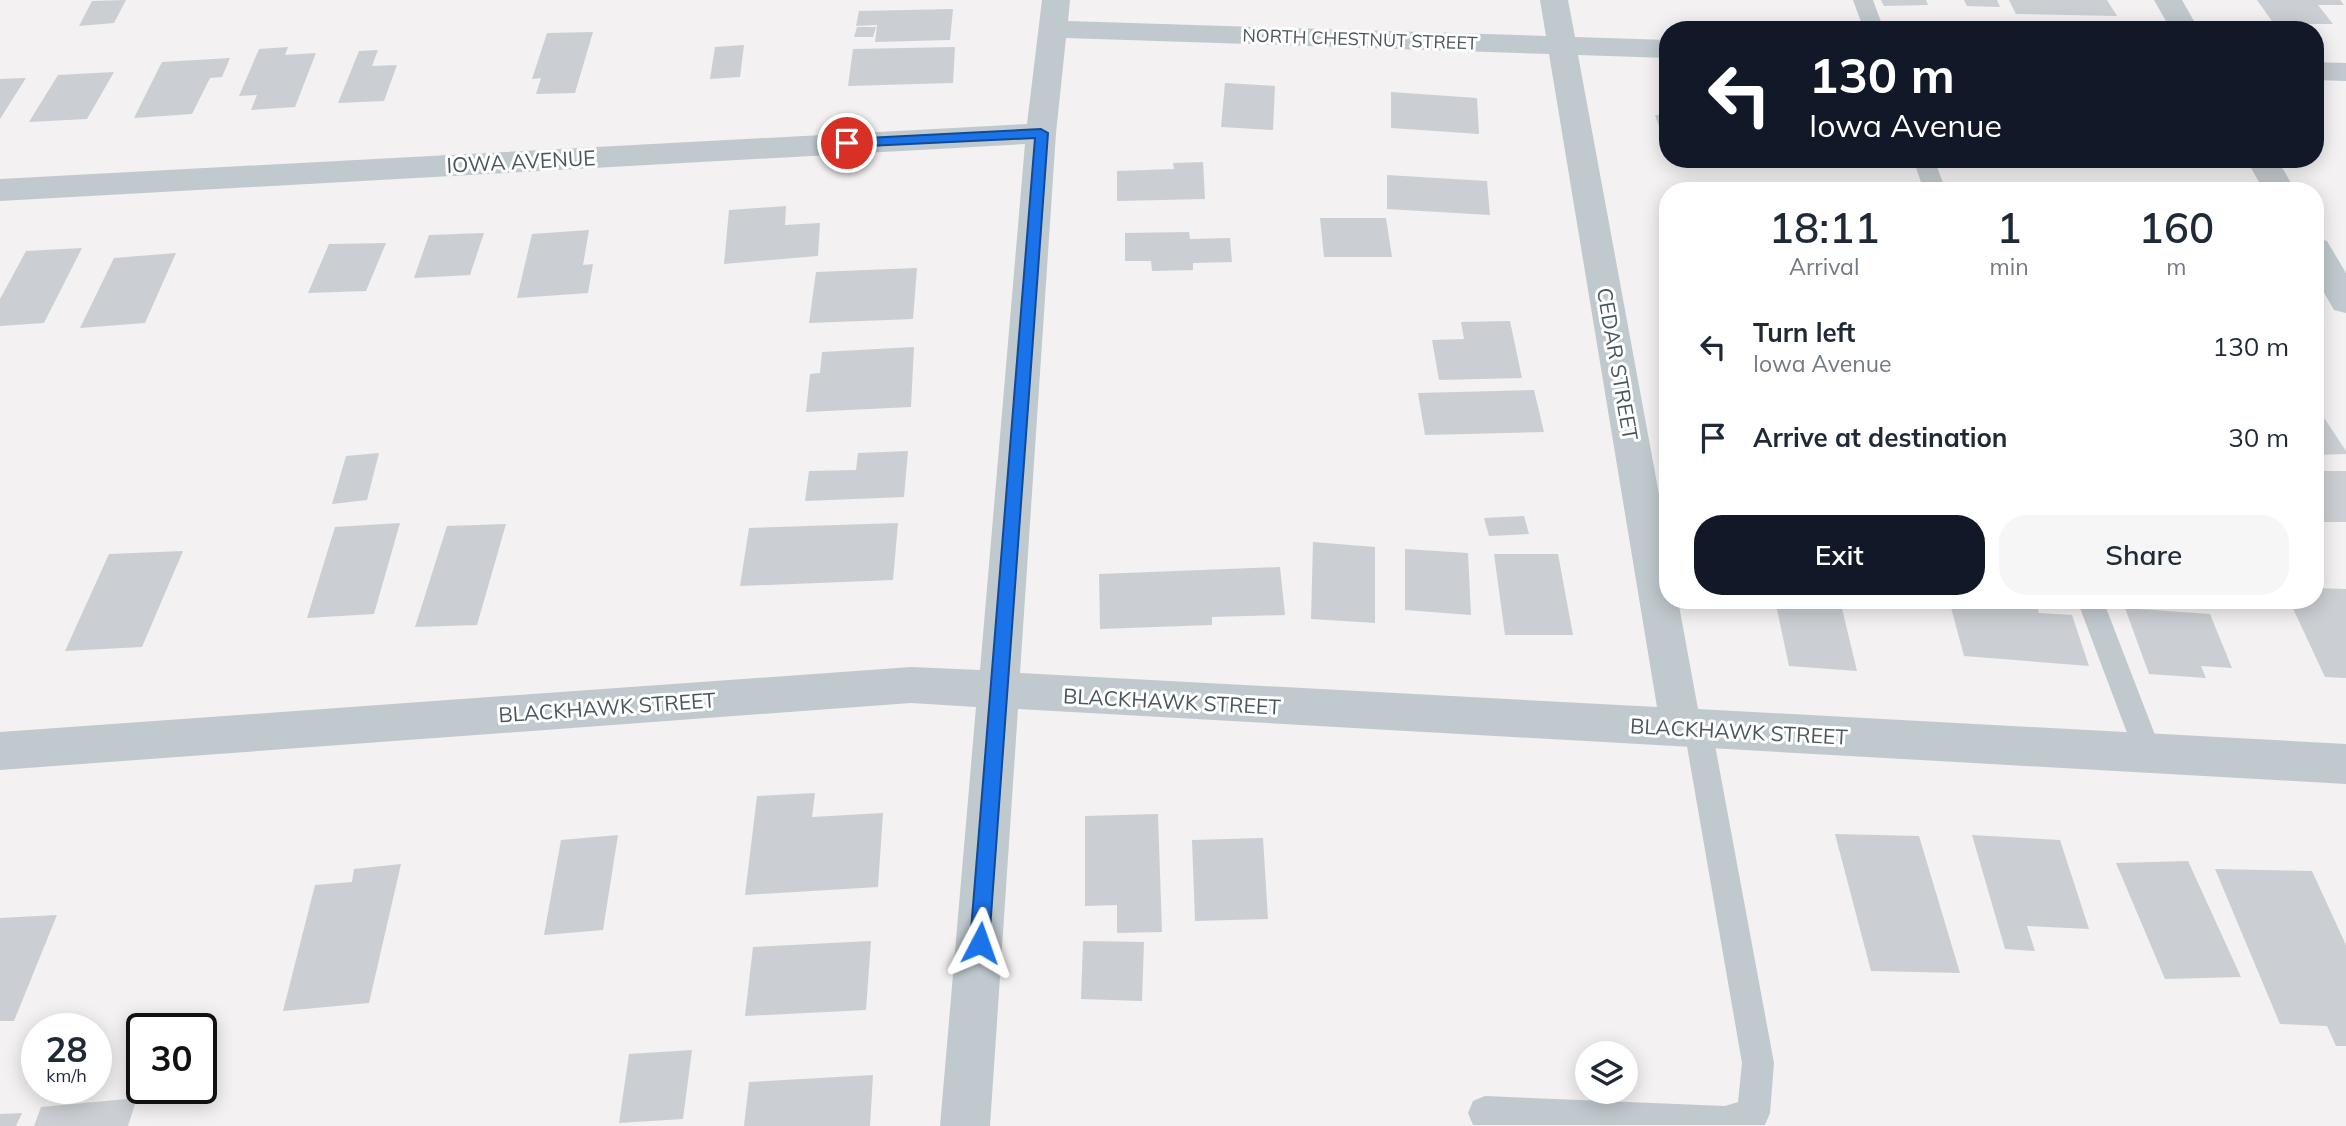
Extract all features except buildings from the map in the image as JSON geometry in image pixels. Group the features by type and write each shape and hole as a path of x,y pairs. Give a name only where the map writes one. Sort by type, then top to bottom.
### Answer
{"street":[{"name":"CEDAR STREET","path":"1555,0 1659,564"},
{"path":"2168,0 2180,21"},
{"name":"NORTH CHESTNUT STREET","path":"1054,15 1562,46 1659,49"},
{"path":"965,1126 1041,133 1054,15"},
{"path":"2324,71 2346,72"},
{"name":"IOWA AVENUE","path":"0,190 1041,133"},
{"path":"2324,264 2346,301"},
{"name":"CEDAR STREET","path":"1668,609 1690,729"},
{"name":"BLACKHAWK STREET","path":"0,751 911,685 2346,764"}],"lane":[{"path":"1863,0 1871,21"},
{"path":"2093,609 2148,753"},
{"path":"1485,1113 1725,1123 1753,1112 1758,1063 1690,729"}],"route":[{"path":"847,143 1041,133 980,943"}]}
